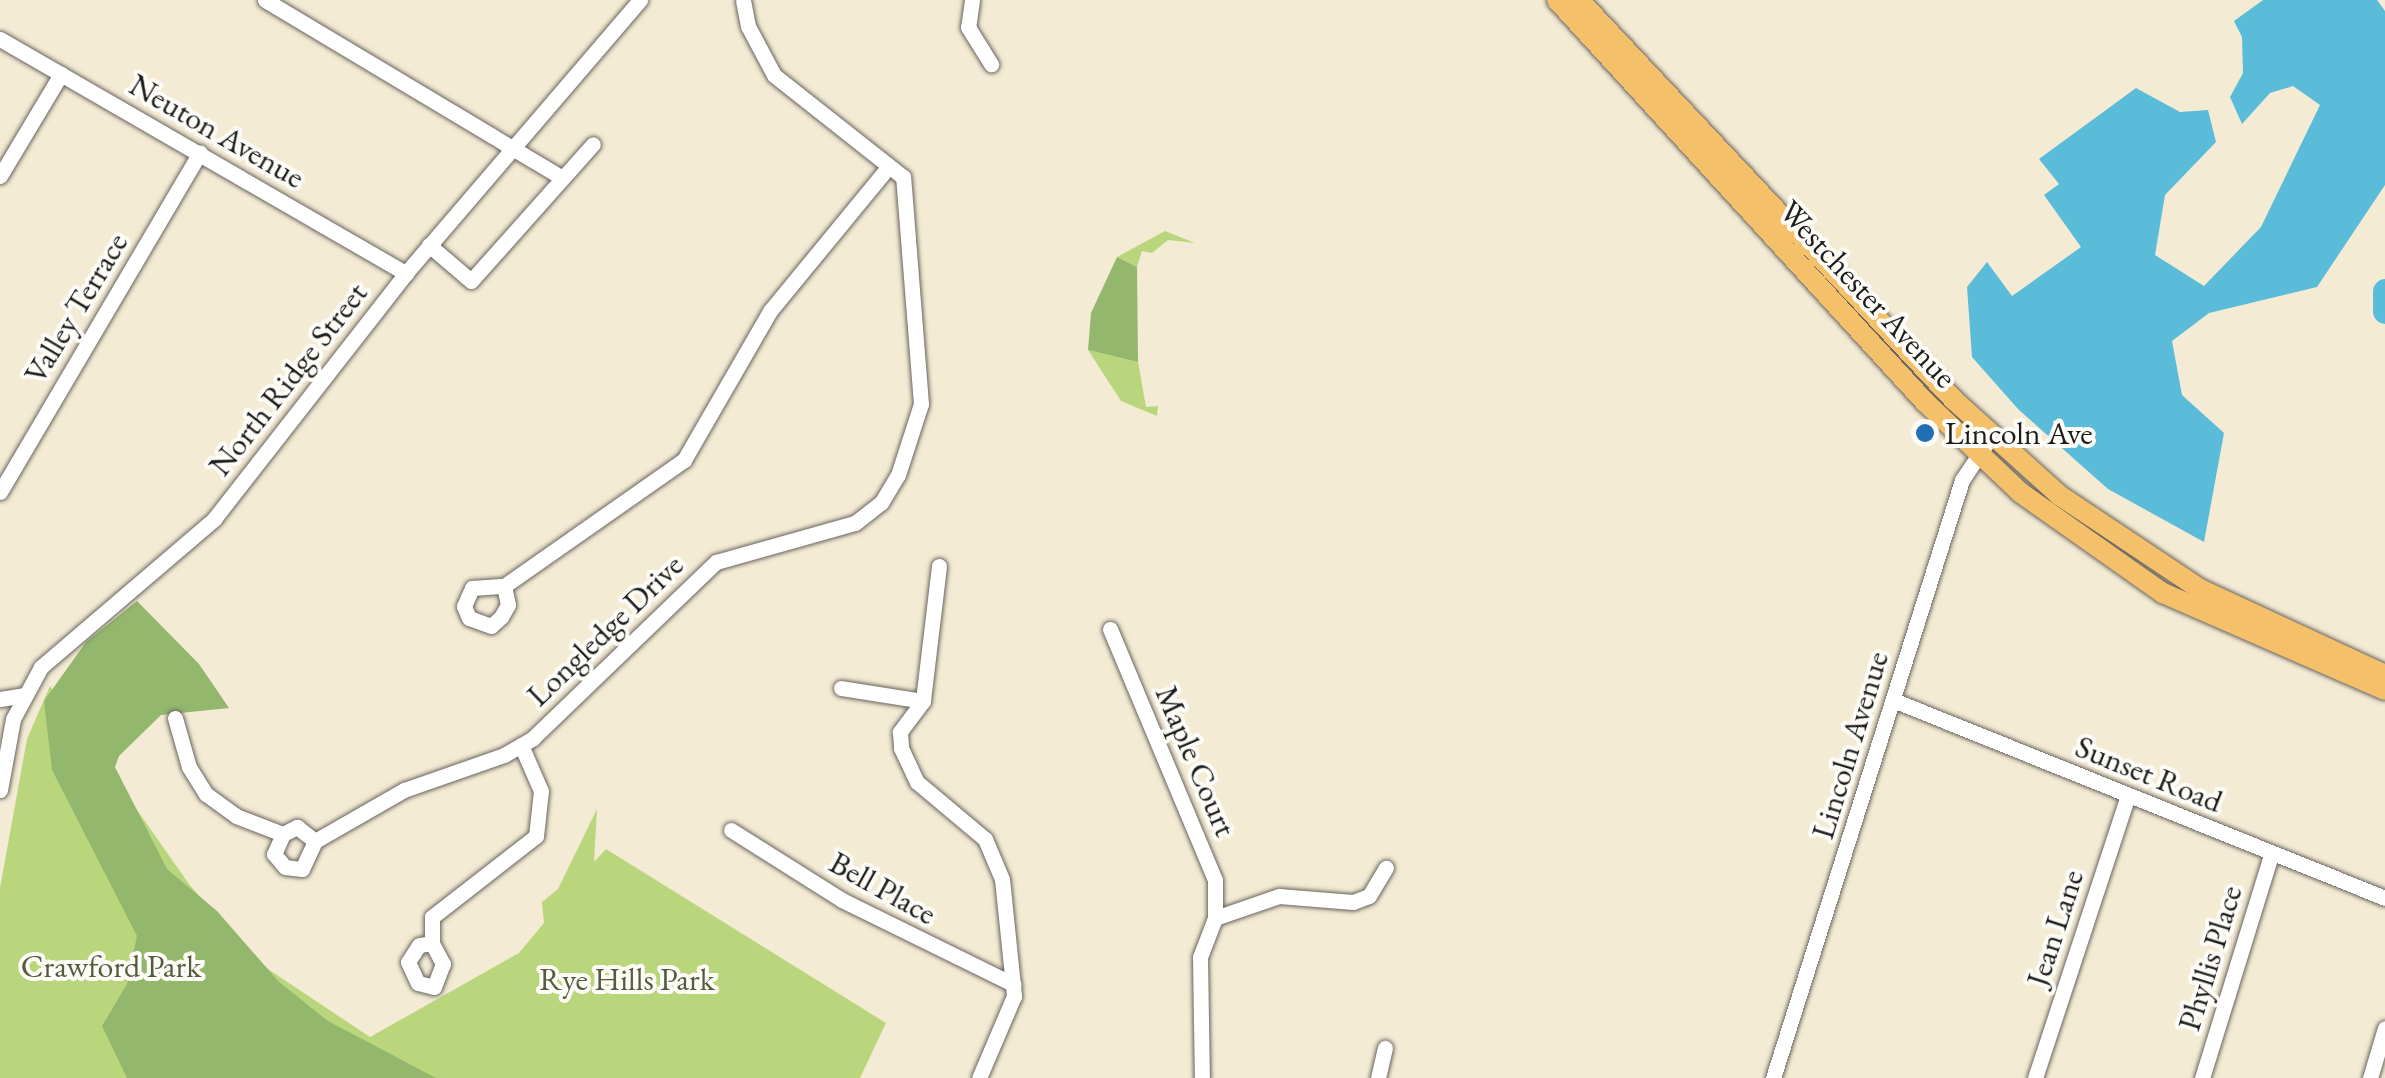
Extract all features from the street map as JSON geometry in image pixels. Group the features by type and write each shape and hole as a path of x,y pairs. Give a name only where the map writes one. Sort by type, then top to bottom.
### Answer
{"main road":[{"name":"Westchester Avenue","path":"1557,0 1978,455 2079,539 2163,593 2385,690"},
{"name":"Westchester Avenue","path":"1579,0 1992,435 2059,495 2142,554 2251,616 2385,675"}],"street":[{"path":"265,0 562,178"},
{"name":"North Ridge Street","path":"0,790 6,724 61,646 214,519 406,273 640,0"},
{"name":"Longledge Drive","path":"313,848 404,790 522,745 716,562 855,523 881,503 908,455 921,404 903,178 886,170 876,152 774,76 752,38 743,0"},
{"path":"972,0 968,27 991,64"},
{"name":"Neuton Avenue","path":"0,39 406,273"},
{"path":"0,176 61,74"},
{"path":"429,245 471,281 593,144"},
{"name":"Valley Terrace","path":"0,492 200,152"},
{"path":"504,586 684,460 770,311 886,170"},
{"name":"Lincoln Avenue","path":"1773,1078 1962,480 1992,435"},
{"path":"938,566 923,701 900,732 906,767 995,856 1014,948 1013,984 1001,1034 979,1078"},
{"name":"Maple Court","path":"1110,629 1201,836 1216,880 1215,918"},
{"path":"841,688 923,701"},
{"path":"0,698 24,694"},
{"name":"Sunset Road","path":"1893,700 2385,898"},
{"path":"175,718 198,786 236,816 282,834 297,826 313,848 302,868 277,862 282,834"},
{"path":"432,942 432,918 536,836 541,791 522,745"},
{"name":"Jean Lane","path":"2035,1078 2128,794"},
{"name":"Bell Place","path":"731,830 842,900 1013,984"},
{"name":"Phyllis Place","path":"2202,1078 2271,855"},
{"path":"1202,1078 1200,958 1215,918 1278,896 1353,902 1369,896 1386,868"},
{"path":"2370,1078 2385,1028"},
{"path":"1378,1078 1385,1048"}],"green space":[{"path":"1165,231 1195,243 1168,240 1152,253 1142,251 1137,267 1117,257"},
{"path":"1117,257 1137,267 1138,362 1088,350 1091,313"},
{"path":"1088,350 1138,362 1146,407 1158,406 1157,416 1121,401"},
{"path":"137,601 199,664 229,708 161,715 119,756 115,767 167,869 217,911 279,982 328,1021 436,1078 127,1078 102,1026 127,984 137,936 52,770 44,701 86,642"},
{"path":"50,686 189,884 253,959 370,1037 519,953 544,923 542,902 558,889 597,809 594,862 606,849 886,1023 860,1078 0,1078 0,888 27,739"}],"water":[{"path":"2263,0 2377,0 2385,11 2385,185 2317,287 2209,313 2172,341 2182,395 2224,433 2204,542 2108,489 2018,409 1972,357 1967,287 1987,262 2012,296 2081,247 2044,195 2059,184 2039,159 2136,88 2180,112 2208,110 2216,142 2165,195 2155,255 2204,286 2261,227 2320,105 2293,86 2270,93 2242,124 2230,97 2243,73 2242,37 2234,21"}],"waterway":[{"path":"2385,291 2385,311"}],"place":[{"name":"Lincoln Ave","path":"1925,433"}],"park label":[{"name":"Crawford Park","path":"111,966"},
{"name":"Rye Hills Park","path":"627,979"}]}
